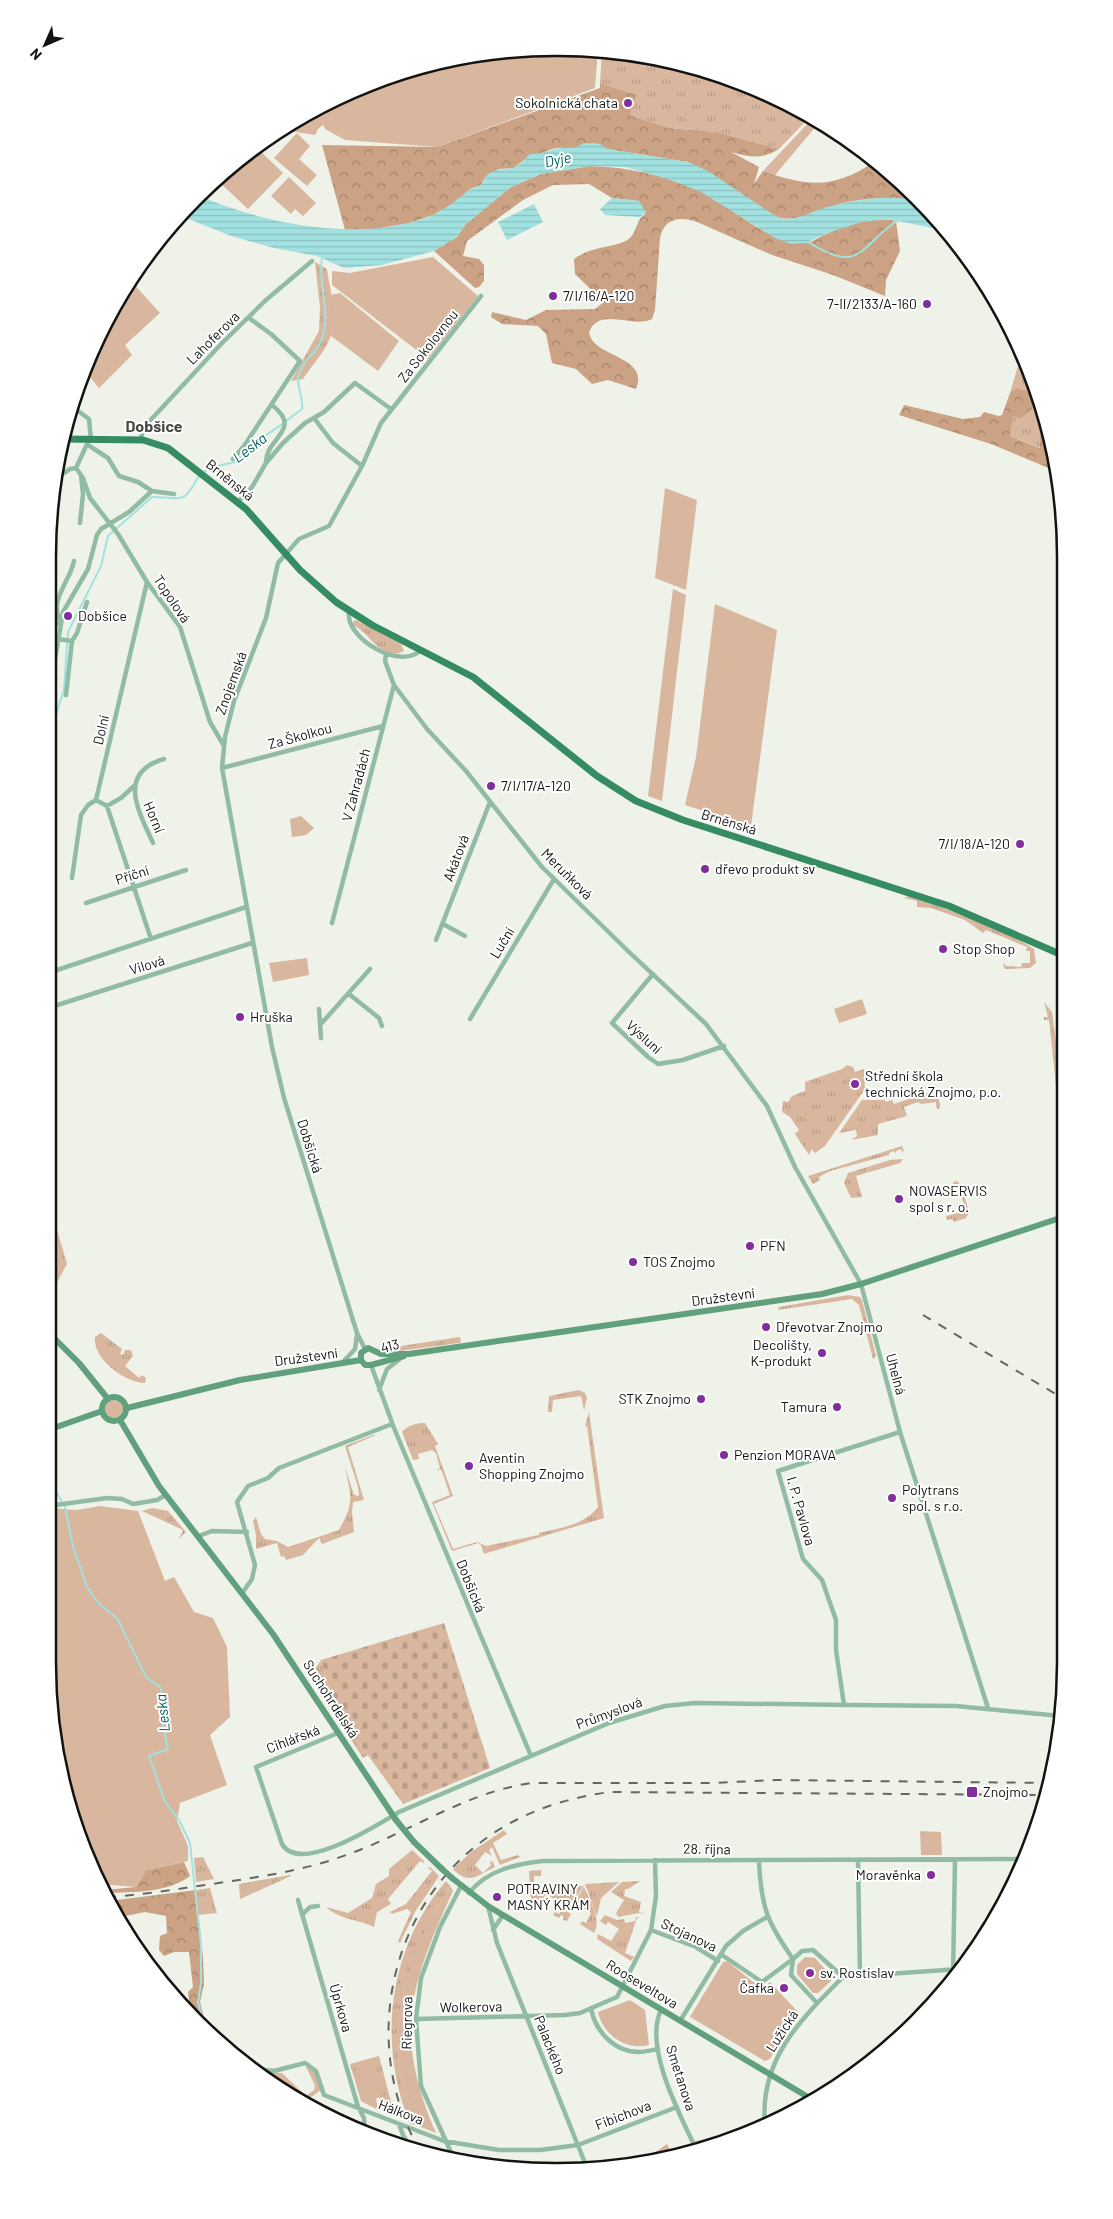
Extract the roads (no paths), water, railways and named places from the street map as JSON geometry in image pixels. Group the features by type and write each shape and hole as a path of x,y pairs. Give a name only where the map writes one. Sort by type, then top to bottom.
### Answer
{"main road":[{"name":"Brněnská","path":"70,440 89,442 140,440 165,446 238,502 318,587 349,612 480,682 597,776 651,808 933,900 990,922 1057,953"},
{"name":"Družstevní","path":"376,1351 387,1354 410,1354 822,1294 860,1284 1057,1219"},
{"path":"56,1340 79,1362 108,1399"},
{"path":"371,1348 376,1351 378,1357 373,1364 365,1365 360,1355 365,1349 371,1348"},
{"name":"413","path":"373,1364 410,1354"},
{"name":"Družstevní","path":"126,1408 255,1377 361,1360"},
{"path":"115,1397 121,1399 126,1408 125,1415 120,1420 109,1420 102,1411 103,1404 108,1399 115,1397"},
{"path":"56,1427 102,1411"},
{"name":"Suchohrdelská","path":"120,1420 166,1495 243,1592 304,1679 395,1818 414,1842"},
{"name":"Rooseveltova","path":"414,1842 461,1886 488,1906 807,2096"}],"street":[{"name":"Lahoferova","path":"140,440 145,426 222,343 266,300 312,261"},
{"name":"Za Sokolovnou","path":"285,553 302,538 329,526 362,466 381,423 481,296"},
{"path":"233,459 300,361 271,334 249,318"},
{"path":"238,502 253,485 266,463 285,441 324,412 355,383 391,409"},
{"path":"266,463 267,454 282,432 284,421 281,412 272,404"},
{"path":"64,473 76,468 89,442 89,419 78,411"},
{"path":"314,418 333,443 362,466"},
{"path":"89,442 108,458 119,476 138,482 152,491 174,494"},
{"name":"Topolová","path":"76,468 90,498 180,627 210,722 224,746"},
{"path":"80,523 82,503 81,476"},
{"path":"56,664 61,640 63,612 88,569 97,535 101,529 112,528 152,491"},
{"name":"Znojemská","path":"252,944 222,768 224,746 234,701 258,643 276,569 285,553"},
{"path":"61,622 56,613 58,596 72,572 74,561"},
{"name":"Dolní","path":"72,878 81,815 96,800 147,582"},
{"path":"66,696 70,641 77,633 87,602"},
{"name":"Brněnská","path":"349,612 351,626 368,643 386,654"},
{"path":"56,624 61,622"},
{"path":"61,640 70,641"},
{"path":"394,686 385,662 386,654 409,656 421,650"},
{"name":"V Zahradách","path":"332,923 394,686"},
{"name":"Meruňková","path":"394,686 427,729 466,771 526,849 554,879 652,974 697,1014 738,1065"},
{"name":"Za Školkou","path":"222,768 383,726"},
{"name":"Horní","path":"107,806 134,786 145,768 151,763 164,759"},
{"name":"Horní","path":"134,786 134,800 153,843"},
{"name":"Horní","path":"124,795 134,800"},
{"path":"96,800 107,806 151,939"},
{"name":"Akátová","path":"436,940 490,802"},
{"name":"Příční","path":"86,903 186,870"},
{"name":"Luční","path":"470,1019 554,879"},
{"name":"Vilová","path":"56,970 246,907"},
{"path":"443,924 465,936"},
{"name":"Vilová","path":"56,1005 252,944"},
{"name":"Dobšická","path":"252,944 284,1098 358,1334 365,1349"},
{"path":"320,1025 370,969"},
{"name":"Výsluní","path":"652,974 612,1022 654,1063 665,1064 684,1060 724,1046"},
{"path":"349,994 379,1018 382,1026"},
{"path":"319,1009 321,1038"},
{"name":"Uhelná","path":"738,1065 766,1106 795,1167 860,1284 900,1432 988,1708"},
{"path":"341,1364 355,1349 358,1334"},
{"path":"379,1390 387,1369 410,1354"},
{"name":"Dobšická","path":"373,1364 379,1390 392,1424 531,1756"},
{"path":"243,1592 252,1579 255,1565 237,1502 248,1486 268,1478 279,1468 392,1424"},
{"name":"I. P. Pavlova","path":"848,1705 836,1650 836,1620 822,1580 803,1559 778,1471 900,1432"},
{"path":"56,1505 107,1498 122,1499 133,1504 166,1495"},
{"path":"199,1536 212,1531 247,1532"},
{"name":"Průmyslová","path":"257,1766 283,1847 289,1852 298,1855 310,1854 370,1829 608,1723 676,1704 988,1708 1054,1715"},
{"name":"Cihlářská","path":"257,1766 338,1733"},
{"name":"28. října","path":"469,1892 489,1875 526,1863 655,1860 1017,1859"},
{"path":"623,1987 651,1930 656,1896 655,1860"},
{"path":"858,1860 860,1976"},
{"path":"953,1967 955,1860"},
{"path":"759,1861 760,1894 767,1917 793,1960 791,1975 817,2003"},
{"name":"Riegrova","path":"449,2151 421,2086 416,2019 421,1978 440,1928 461,1886"},
{"name":"Úprkova","path":"298,1900 358,2107 364,2118 364,2125"},
{"path":"302,1915 310,1907 318,1906"},
{"name":"Palackého","path":"488,1906 493,1930 585,2162"},
{"path":"493,1930 503,1915"},
{"path":"680,2022 726,1946 743,1931 767,1917"},
{"name":"Stojanova","path":"651,1930 696,1948 718,1961"},
{"path":"722,1955 762,1982 793,1960 802,1951 814,1950 843,1977 951,1969"},
{"name":"Lužická","path":"765,2117 764,2092 769,2074 797,2023 843,1977"},
{"name":"Wolkerova","path":"416,2019 565,2015 614,2000 623,1987"},
{"path":"591,2008 593,2020 603,2036 620,2048 639,2052 658,2049"},
{"name":"Smetanova","path":"661,2010 656,2026 658,2049 677,2107 694,2143"},
{"name":"Hálkova","path":"268,2070 274,2071 305,2063 311,2065 316,2070 324,2095 444,2141 499,2150 540,2150 578,2145"},
{"name":"Fibichova","path":"578,2145 677,2107"},
{"path":"399,2124 405,2139"}],"water":[{"name":"Dyje","path":"584,143 600,144 607,149 688,162 708,171 777,217 783,219 799,217 830,206 855,201 896,198 906,199 934,228 888,219 861,222 825,234 806,243 791,244 775,238 701,192 665,178 625,167 590,166 541,174 511,187 465,225 457,237 434,251 382,265 344,268 317,256 274,248 231,236 188,219 207,199 255,215 314,227 375,228 404,224 436,214 470,190 482,184 488,174 516,167 531,154 575,147"},
{"path":"612,198 639,201 646,212 640,217 605,215 600,209"},
{"path":"534,204 543,222 507,240 498,222"}],"waterway":[{"path":"808,242 825,252 849,257 858,254 866,248 898,220"},
{"name":"Leska","path":"286,421 302,409 298,382 299,374 304,364 319,346 325,326 325,306 321,277 322,258"},
{"name":"Leska","path":"204,472 209,468 235,462 254,444 282,424"},
{"name":"Leska","path":"56,714 64,690 68,632 101,566 108,536 152,497 179,498 185,496 200,475"},
{"name":"Leska","path":"56,1492 65,1507 73,1546 87,1587 99,1604 117,1618 146,1677 161,1688 162,1721 168,1749 149,1756 165,1802 179,1820 190,1843 201,1945 201,1983 198,2002 201,2014"}],"railway":[{"path":"923,1315 1057,1395"},
{"path":"114,1896 160,1892 247,1879 315,1865 372,1845 484,1795 532,1783 711,1783 776,1780 1042,1783"},
{"path":"416,2143 402,2111 391,2069 389,2027 393,1985 405,1944 424,1906 449,1871 481,1842 511,1823 542,1808 576,1798 610,1792 1039,1795"}],"place":[{"name":"Sokolnická chata","path":"628,103"},
{"name":"7/I/16/A-120","path":"553,296"},
{"name":"7-II/2133/A-160","path":"927,304"},
{"name":"Dobšice","path":"68,616"},
{"name":"7/I/17/A-120","path":"491,786"},
{"name":"7/I/18/A-120","path":"1020,844"},
{"name":"dřevo produkt sv","path":"705,869"},
{"name":"Stop Shop","path":"943,949"},
{"name":"Hruška","path":"240,1017"},
{"name":"Střední škola technická Znojmo, p.o.","path":"855,1084"},
{"name":"NOVASERVIS spol s r. o.","path":"899,1199"},
{"name":"PFN","path":"750,1246"},
{"name":"TOS Znojmo","path":"633,1262"},
{"name":"Dřevotvar Znojmo","path":"766,1327"},
{"name":"Decolišty, K-produkt","path":"822,1353"},
{"name":"STK Znojmo","path":"701,1399"},
{"name":"Tamura","path":"837,1407"},
{"name":"Penzion MORAVA","path":"724,1455"},
{"name":"Aventin Shopping Znojmo","path":"469,1466"},
{"name":"Polytrans spol. s r.o.","path":"892,1498"},
{"name":"Znojmo","path":"972,1792"},
{"name":"Moravěnka","path":"931,1875"},
{"name":"POTRAVINY MASNÝ KRÁM","path":"497,1897"},
{"name":"sv. Rostislav","path":"810,1973"},
{"name":"Čafka","path":"784,1988"}],"district":[{"name":"Dobšice","path":"154,426"}]}
